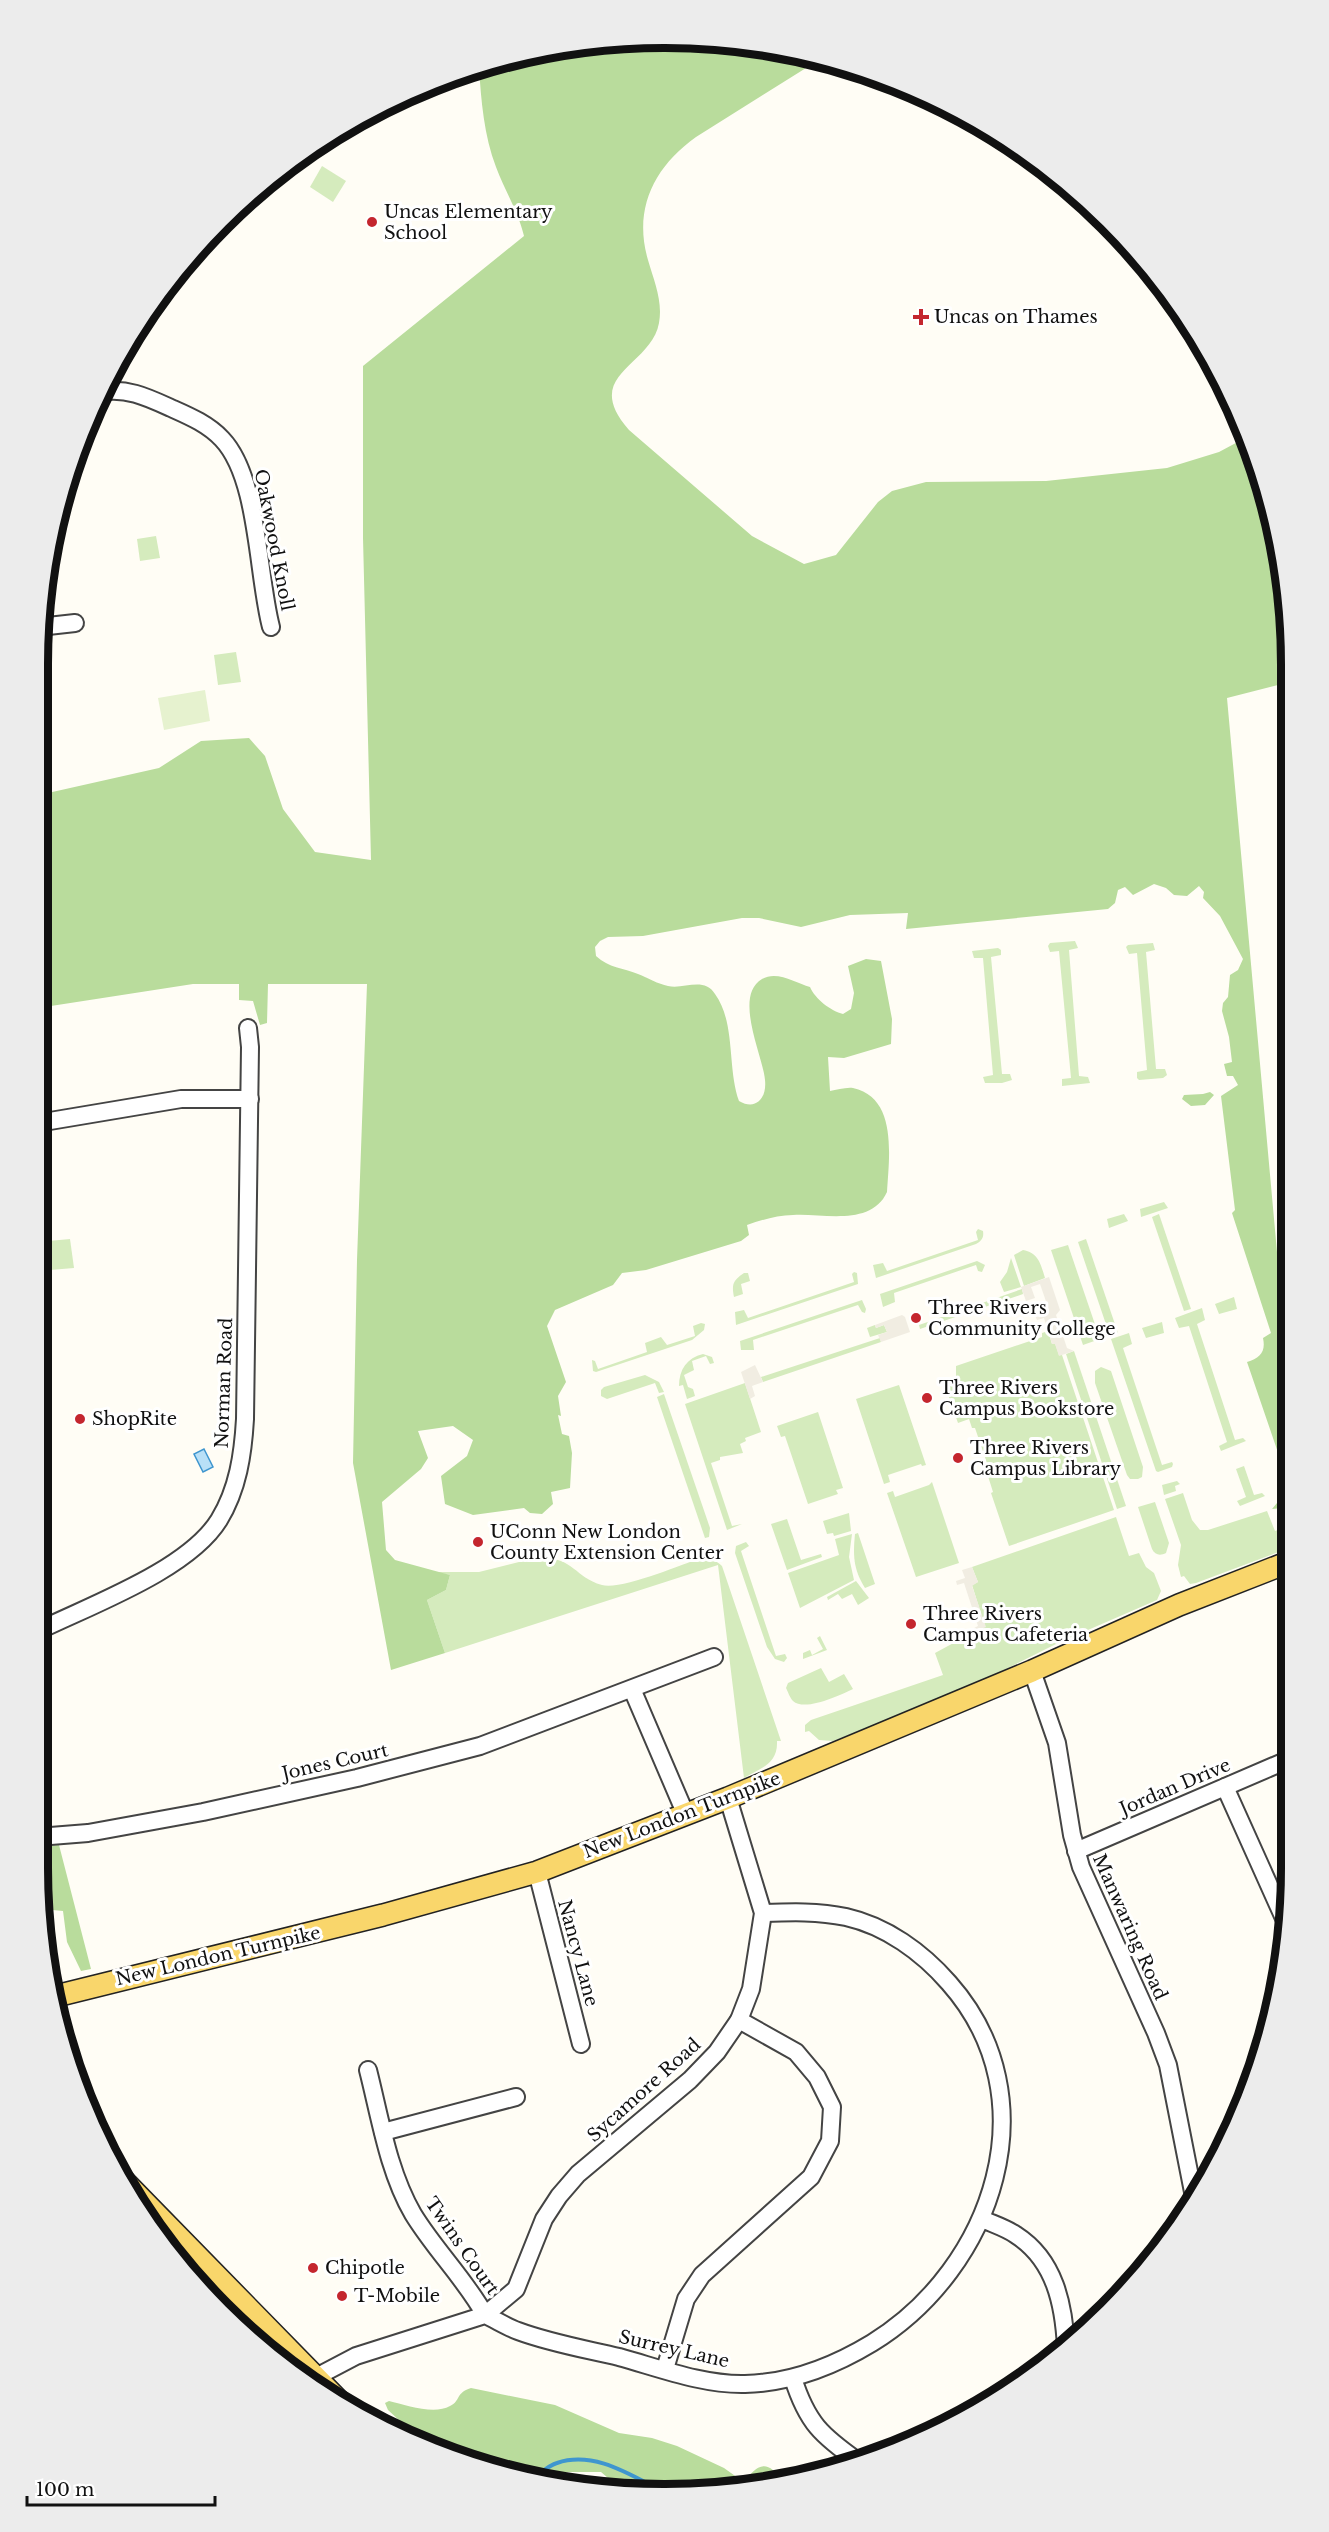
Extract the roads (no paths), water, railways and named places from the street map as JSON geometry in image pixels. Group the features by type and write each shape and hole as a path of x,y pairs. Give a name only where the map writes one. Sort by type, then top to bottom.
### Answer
{"main road":[{"name":"New London Turnpike","path":"62,1995 384,1915 537,1872 729,1798 1032,1671 1179,1605 1281,1565"},
{"path":"151,2209 312,2373"}],"street":[{"name":"Oakwood Knoll","path":"112,391 141,395 194,419 220,437 229,449 245,478 266,607 272,627"},
{"path":"49,626 75,623"},
{"name":"Norman Road","path":"48,1626 141,1582 175,1563 214,1528 233,1490 241,1460 245,1419 250,1099 248,1028"},
{"path":"48,1121 180,1099 250,1099"},
{"name":"Jones Court","path":"48,1837 87,1833 203,1812 357,1778 480,1746 714,1657"},
{"name":"Manwaring Road","path":"1032,1671 1057,1743 1076,1851 1089,1887 1164,2054 1172,2082 1192,2186"},
{"path":"632,1689 686,1815"},
{"name":"Jordan Drive","path":"1076,1851 1281,1763"},
{"path":"1225,1787 1280,1909"},
{"name":"Sycamore Road","path":"485,2315 516,2289 544,2219 578,2174 690,2080 717,2052 740,2020 751,1989 763,1912 729,1798"},
{"name":"Nancy Lane","path":"537,1872 581,2044"},
{"name":"Surrey Lane","path":"485,2315 517,2331 703,2379 745,2384 793,2378 846,2359 890,2332 926,2302 954,2269 982,2219 996,2175 1002,2121 999,2080 986,2038 960,1995 931,1962 895,1936 847,1917 805,1912 763,1912"},
{"path":"665,2369 686,2299 702,2275 811,2177 830,2141 832,2107 817,2077 796,2052 740,2020"},
{"name":"Twins Court","path":"368,2070 396,2176 412,2212 434,2245 470,2288 485,2315"},
{"path":"383,2132 516,2097"},
{"path":"982,2219 1017,2235 1041,2258 1056,2284 1064,2315 1065,2336"},
{"path":"317,2376 356,2356 485,2315"},
{"path":"793,2378 802,2405 814,2425 849,2455"}],"water":[{"path":"204,1449 213,1467 203,1472 194,1454"}],"waterway":[{"path":"542,2472 554,2464 586,2460 614,2467 648,2484"}],"place":[{"name":"Uncas Elementary School","path":"372,222"},
{"name":"Uncas on Thames","path":"921,317"},
{"name":"Three Rivers Community College","path":"916,1318"},
{"name":"Three Rivers Campus Bookstore","path":"927,1398"},
{"name":"ShopRite","path":"80,1419"},
{"name":"Three Rivers Campus Library","path":"958,1458"},
{"name":"UConn New London County Extension Center","path":"478,1542"},
{"name":"Three Rivers Campus Cafeteria","path":"911,1624"},
{"name":"Chipotle","path":"313,2268"},
{"name":"T-Mobile","path":"342,2296"}]}
